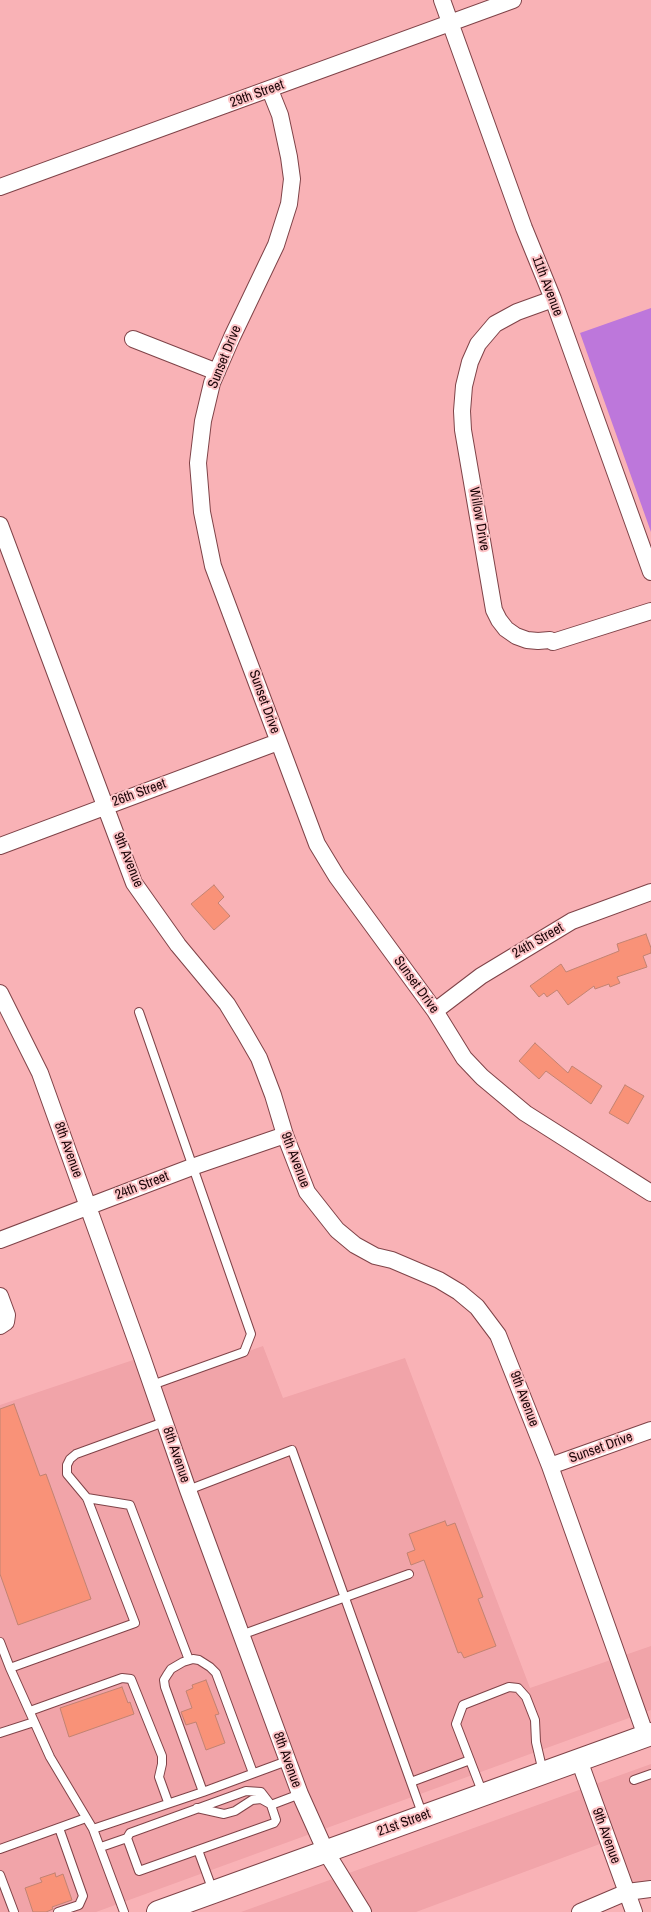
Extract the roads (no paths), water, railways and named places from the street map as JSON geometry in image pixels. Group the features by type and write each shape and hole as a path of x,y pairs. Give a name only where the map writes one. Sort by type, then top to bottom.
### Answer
{"main road":[{"name":"21st Street","path":"158,1912 648,1735"}],"street":[{"name":"11th Avenue","path":"442,0 524,228 553,299 651,572"},
{"name":"29th Street","path":"0,187 270,90 513,0"},
{"name":"Sunset Drive","path":"270,90 280,115 290,157 292,179 289,204 276,245 212,383 203,421 198,463 202,512 213,566 228,602 278,742 317,844 337,877 436,1011 464,1058 524,1113 651,1193"},
{"name":"Willow Drive","path":"553,299 517,312 495,324 478,344 470,362 464,386 462,411 464,430 494,610 506,629 516,636 527,640 550,640 553,642 651,611"},
{"path":"132,339 217,372"},
{"name":"9th Avenue","path":"0,526 134,883 178,945 227,1004 259,1058 273,1095 285,1135 307,1192 337,1230 355,1245 376,1256 392,1260 439,1280 452,1288 468,1299 485,1316 498,1335 508,1356 550,1466 648,1735"},
{"name":"26th Street","path":"0,846 106,805 278,742"},
{"name":"24th Street","path":"436,1011 481,976 572,921 651,892"},
{"name":"8th Avenue","path":"0,993 40,1073 188,1490 300,1794 326,1852 363,1912"},
{"name":"24th Street","path":"0,1240 192,1167 285,1135"},
{"path":"0,1296 7,1315 6,1322 0,1326"},
{"name":"Sunset Drive","path":"550,1466 651,1430"},
{"name":"9th Avenue","path":"579,1760 634,1912"},
{"path":"580,1912 627,1892 651,1889"}],"lane":[{"path":"138,1012 251,1334 244,1352 152,1385"},
{"path":"10,1668 135,1623 87,1498 67,1474 67,1465 70,1459 76,1454 164,1422"},
{"path":"188,1490 292,1450 423,1816"},
{"path":"87,1498 130,1505 189,1660"},
{"path":"241,1635 409,1574"},
{"path":"0,1642 50,1757 93,1829 124,1912"},
{"path":"203,1792 165,1687 164,1680 171,1669 189,1660 199,1660 210,1667 219,1678 253,1773"},
{"path":"30,1711 126,1677 133,1682 162,1756 162,1764 158,1777 168,1802"},
{"path":"483,1795 456,1724 463,1705 509,1686 518,1688 526,1698 534,1720 536,1742 544,1773"},
{"path":"0,1733 34,1722"},
{"path":"411,1782 470,1760"},
{"path":"93,1829 168,1802 203,1792 287,1761"},
{"path":"634,1780 651,1774"},
{"path":"101,1847 127,1838 130,1833 196,1808 250,1790 260,1792 271,1805 276,1820 274,1823 139,1871 127,1838"},
{"path":"196,1808 224,1814 235,1811 252,1800 261,1800 271,1805 300,1794"},
{"path":"0,1849 86,1818"},
{"path":"58,1912 79,1904 83,1896 59,1828"},
{"path":"198,1850 214,1892"},
{"path":"0,1875 14,1912"}]}
